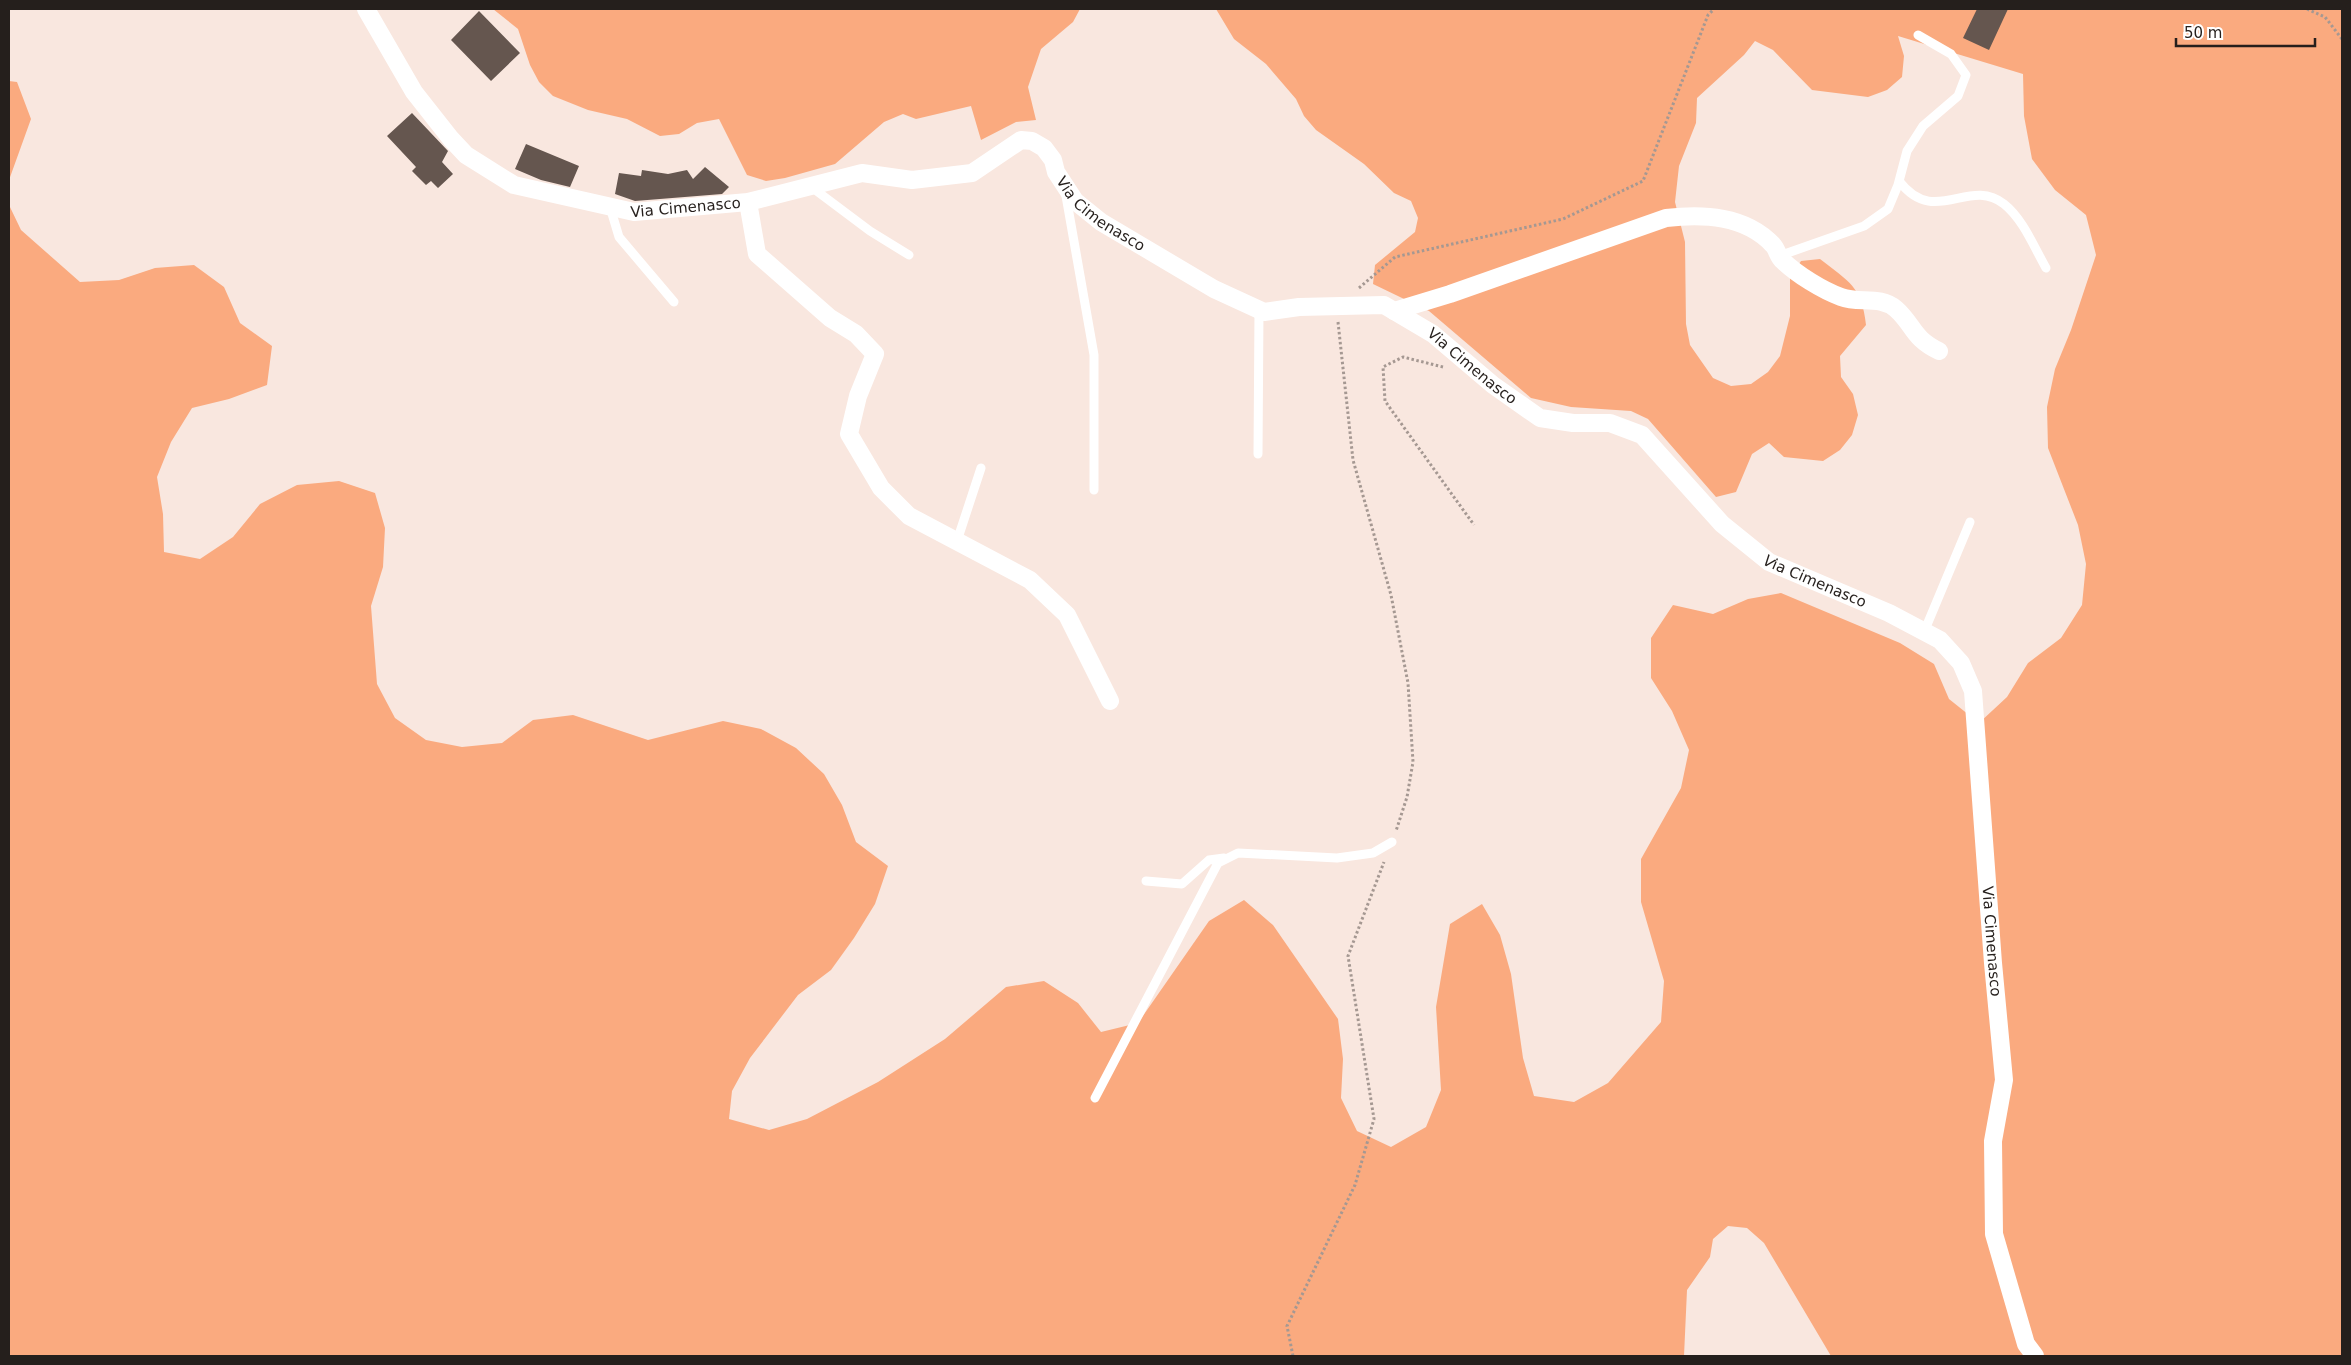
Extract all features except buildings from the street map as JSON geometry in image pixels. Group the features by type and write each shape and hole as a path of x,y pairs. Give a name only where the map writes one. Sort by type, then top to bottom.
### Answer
{"street":[{"name":"Via Cimenasco","path":"366,9 414,92 450,139 466,155 514,185 634,212 748,202 862,173 912,180 972,173 1020,140 1032,142 1044,148 1053,160 1056,172 1075,201 1101,222 1214,289 1264,312 1299,307 1384,305 1433,334 1493,385 1540,418 1573,423 1610,423 1642,435 1722,524 1769,562 1889,613 1940,640 1961,663 1973,691 1993,963 2004,1080 1993,1141 1994,1234 2026,1344 2035,1356"},
{"path":"748,202 757,254 830,318 856,334 875,354 858,396 849,434 862,459 881,488 909,516 1030,580 1067,615 1110,701"},
{"path":"1394,311 1450,294 1666,218 1696,215 1736,221 1754,231 1774,245 1781,260 1811,282 1842,298 1877,299 1896,309 1916,336 1940,351"}],"lane":[{"path":"1779,256 1864,226 1888,210 1899,181 1907,151 1923,126 1958,96 1966,75 1951,54 1918,35"},
{"path":"1899,181 1909,195 1920,201 1936,202 1970,196 1983,196 2003,203 2026,231 2046,268"},
{"path":"810,186 870,231 909,255"},
{"path":"1064,186 1094,355 1094,490"},
{"path":"610,207 618,237 674,302"},
{"path":"1258,454 1259,310"},
{"path":"957,541 981,468"},
{"path":"1924,632 1970,522"},
{"path":"1095,1098 1218,863 1238,854 1337,858 1374,853 1392,842"},
{"path":"1146,880 1182,884 1209,860 1229,858"}],"path":[{"path":"1292,1356 1287,1326 1355,1185 1374,1119 1348,956 1392,842 1407,797 1413,762 1408,683 1391,595 1353,460 1337,307 1395,257 1563,220 1644,181 1708,15 1714,9"},
{"path":"2307,9 2325,17 2342,39"},
{"path":"1444,367 1404,358 1383,367 1385,401 1474,525"}],"shaded area":[{"path":"493,9 1080,9 1073,22 1041,49 1028,87 1036,120 1016,122 981,140 971,106 916,119 903,114 884,122 835,164 785,178 766,181 747,175 719,119 697,123 679,134 660,136 627,119 588,110 553,96 539,82 530,65 518,29"},
{"path":"1216,9 2342,9 2342,1356 1831,1356 1764,1243 1747,1228 1728,1226 1713,1239 1710,1257 1687,1290 1684,1356 9,1356 9,205 21,230 80,282 119,280 155,268 194,265 224,287 240,323 272,346 267,385 229,399 192,408 171,442 157,477 163,514 164,552 200,559 233,537 260,504 297,485 339,481 375,493 385,528 383,567 371,606 377,684 395,718 426,740 462,747 502,743 533,720 573,715 648,740 723,721 761,729 796,748 824,774 842,805 856,842 888,866 875,904 854,938 831,970 798,995 750,1058 732,1091 729,1119 769,1130 807,1119 878,1082 945,1039 1006,987 1044,981 1078,1003 1101,1032 1138,1023 1209,921 1244,900 1273,925 1338,1019 1343,1059 1341,1098 1357,1131 1391,1147 1426,1127 1441,1090 1436,1007 1450,924 1482,904 1500,935 1511,974 1523,1058 1534,1096 1574,1102 1608,1083 1661,1022 1664,981 1641,902 1641,859 1681,788 1689,750 1672,711 1651,678 1651,638 1673,605 1713,614 1748,599 1781,593 1900,643 1934,664 1949,699 1979,723 2007,697 2028,663 2061,638 2082,605 2086,564 2078,525 2048,448 2047,407 2055,369 2071,330 2096,255 2086,215 2055,190 2032,159 2024,116 2023,74 1898,36 1904,56 1902,77 1887,90 1868,97 1812,90 1773,50 1755,41 1744,55 1697,98 1696,123 1679,166 1675,202 1685,242 1686,324 1690,345 1713,378 1731,386 1751,384 1768,372 1780,356 1790,316 1790,278 1801,261 1820,259 1846,280 1861,301 1866,325 1840,356 1841,377 1853,394 1858,415 1852,435 1840,450 1823,461 1784,457 1769,443 1752,454 1736,492 1716,497 1648,419 1631,411 1571,407 1531,398 1429,311 1373,284 1375,265 1415,232 1418,218 1411,201 1394,193 1364,164 1316,130 1304,116 1296,99 1266,64 1234,39"},
{"path":"9,81 17,82 31,119 9,180"}]}
